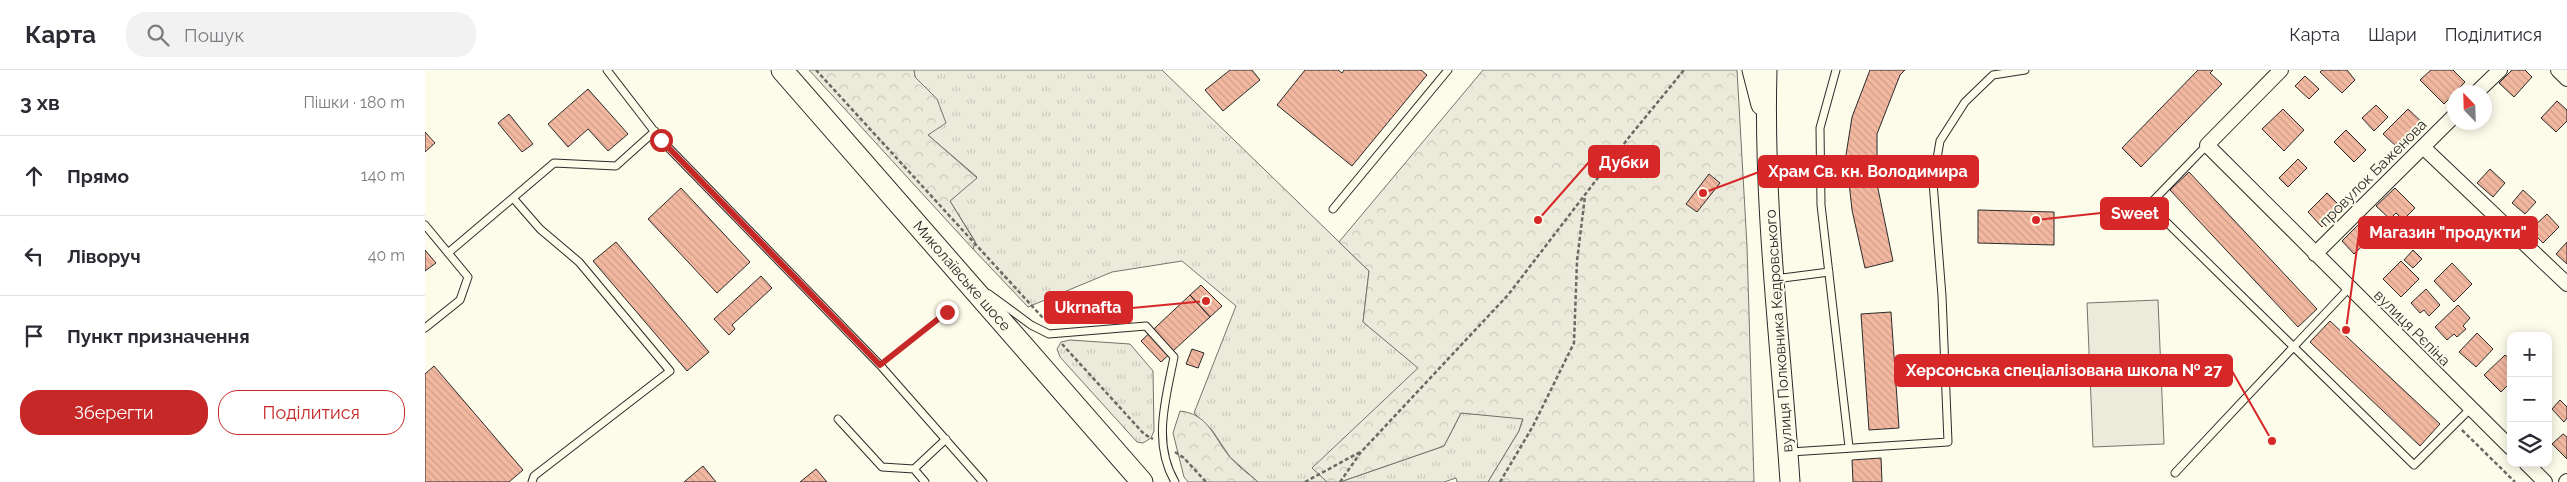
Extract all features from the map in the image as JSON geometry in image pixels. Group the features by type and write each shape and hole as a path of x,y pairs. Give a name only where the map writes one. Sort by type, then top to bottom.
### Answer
{"main road":[{"name":"Миколаївське шосе","path":"782,70 1142,482"}],"street":[{"name":"вулиця Полковника Кедровського","path":"1752,70 1766,120"},
{"name":"вулиця Полковника Кедровського","path":"1767,70 1766,120 1773,279 1790,482"},
{"path":"2207,145 2281,70"},
{"path":"2484,85 2500,70"},
{"path":"2557,70 2567,79"},
{"name":"провулок Баженова","path":"2315,254 2447,123"},
{"name":"вулиця Рєпіна","path":"2207,145 2507,444"},
{"path":"2423,147 2567,284"},
{"path":"2530,467 2545,482"}],"lane":[{"path":"607,70 661,140 880,365 983,482"},
{"path":"1333,208 1449,70"},
{"path":"1835,70 1820,128 1821,205 1849,447"},
{"path":"1788,452 1947,442 1942,296 1933,182 1940,141 1965,102 1993,75 2025,70"},
{"path":"448,253 554,163 616,166 655,131"},
{"path":"2207,145 2149,205 2414,465 2471,408"},
{"path":"513,198 540,229 579,262 670,371 534,476 531,482"},
{"path":"425,225 468,277 460,300 425,328"},
{"path":"956,269 1031,325 1049,334 1146,326 1174,357 1162,415 1162,445 1175,482"},
{"path":"1773,279 1829,272"},
{"path":"2175,473 2349,288"},
{"path":"838,419 882,467 914,470 925,482"},
{"path":"914,470 946,440"}],"path":[{"path":"816,70 1047,323 1069,354 1144,434 1184,458 1206,482"},
{"path":"1340,482 1361,452 1508,295 1585,194 1684,70"},
{"path":"1500,482 1533,426 1573,343 1577,261 1585,194"},
{"path":"880,365 947,312"},
{"path":"2455,424 2515,482"},
{"path":"1305,482 1361,452"}],"green space":[{"path":"809,70 914,70 915,77 937,99 946,123 928,135 977,178 950,201 975,242 973,249"},
{"path":"914,70 1162,70 1369,271 1363,322 1419,368 1313,468 1327,482 1258,482 1230,457 1212,430 1194,413 1236,306 1182,261 1112,272 1028,307 973,249 975,241 950,201 977,177 928,135 937,99 915,77"},
{"path":"1483,70 1737,70 1747,246 1754,482 1488,482 1519,431 1523,419 1461,413 1444,446 1340,482 1327,482 1312,468 1418,368 1363,322 1369,271 1339,242"},
{"path":"2158,300 2164,444 2093,447 2087,303"},
{"path":"1070,340 1130,344 1153,371 1154,431 1151,438 1143,443 1137,442 1060,357 1057,349 1061,342"},
{"path":"1180,411 1197,416 1204,421 1232,460 1258,482 1188,482 1184,477 1173,433"},
{"path":"1461,413 1523,418 1519,431 1488,482 1457,482 1456,478 1444,482 1340,482 1444,446"}],"building":[{"path":"1230,70 1252,70 1260,80 1223,111 1205,90"},
{"path":"1305,70 1338,70 1342,73 1344,70 1421,70 1427,75 1352,166 1277,105"},
{"path":"1870,70 1905,70 1900,75 1877,134 1877,184 1893,261 1865,268 1852,210 1846,155 1852,117"},
{"path":"2198,70 2213,70 2210,73 2222,84 2141,167 2122,148"},
{"path":"2322,70 2347,70 2355,80 2342,93 2320,72"},
{"path":"2431,70 2453,70 2465,82 2462,85 2447,85 2447,101 2444,104 2420,80"},
{"path":"2512,70 2525,70 2532,77 2514,97 2499,83"},
{"path":"2305,76 2319,89 2309,99 2295,86"},
{"path":"588,89 628,134 608,151 588,129 568,147 548,124"},
{"path":"2557,101 2567,110 2567,121 2556,132 2541,118"},
{"path":"2376,105 2388,117 2374,131 2362,118"},
{"path":"2283,109 2304,130 2284,151 2262,129"},
{"path":"2408,109 2426,126 2406,146 2401,141 2396,146 2383,134"},
{"path":"509,114 533,144 522,152 498,123"},
{"path":"2346,130 2366,150 2354,162 2334,142"},
{"path":"425,132 435,143 425,152"},
{"path":"2298,159 2307,168 2288,187 2279,178"},
{"path":"2490,169 2505,183 2493,197 2477,183"},
{"path":"2189,172 2317,309 2298,327 2170,190"},
{"path":"1709,174 1720,183 1697,212 1686,204"},
{"path":"681,188 750,262 717,293 648,219"},
{"path":"2395,188 2415,208 2403,220 2396,213 2390,219 2376,206"},
{"path":"2523,190 2536,202 2525,214 2512,203"},
{"path":"2327,193 2342,208 2322,227 2308,212"},
{"path":"1978,210 2054,212 2054,245 1978,243"},
{"path":"2547,214 2559,227 2543,243 2530,230"},
{"path":"2364,219 2377,232 2354,254 2342,241"},
{"path":"616,242 709,352 687,371 593,261"},
{"path":"2567,242 2567,264 2556,254"},
{"path":"425,250 436,263 425,271"},
{"path":"2413,250 2422,259 2413,268 2404,260"},
{"path":"2401,261 2419,279 2401,297 2383,279"},
{"path":"2452,263 2472,284 2454,302 2434,281"},
{"path":"761,276 772,288 732,325 735,329 729,335 714,319"},
{"path":"1201,285 1222,306 1210,317 1190,295"},
{"path":"2426,289 2440,305 2429,316 2424,310 2420,313 2411,303"},
{"path":"1190,295 1210,317 1161,362 1141,341"},
{"path":"2458,305 2470,318 2463,326 2466,329 2457,337 2454,334 2447,340 2435,327"},
{"path":"1891,312 1899,428 1869,430 1861,314"},
{"path":"2330,321 2440,424 2420,446 2310,342"},
{"path":"2477,333 2493,349 2476,367 2459,352"},
{"path":"1192,349 1204,353 1198,368 1186,364"},
{"path":"2505,355 2507,357 2507,386 2501,392 2484,375"},
{"path":"434,366 523,470 509,482 425,482 425,374"},
{"path":"2560,400 2567,407 2567,418 2564,422 2552,409"},
{"path":"2563,434 2567,437 2567,459 2552,444"},
{"path":"1881,458 1882,482 1853,482 1852,460"},
{"path":"703,466 716,482 684,482"},
{"path":"816,469 827,482 800,482"}],"place":[{"name":"Храм Св. кн. Володимира","path":"1703,193"},
{"name":"Дубки","path":"1538,220"},
{"name":"Sweet","path":"2036,220"},
{"name":"Ukrnafta","path":"1206,301"},
{"name":"Магазин \"продукти\"","path":"2346,330"},
{"name":"Херсонська спеціалізована школа № 27","path":"2272,441"}],"route":[{"path":"661,140 880,365 947,312"}]}
